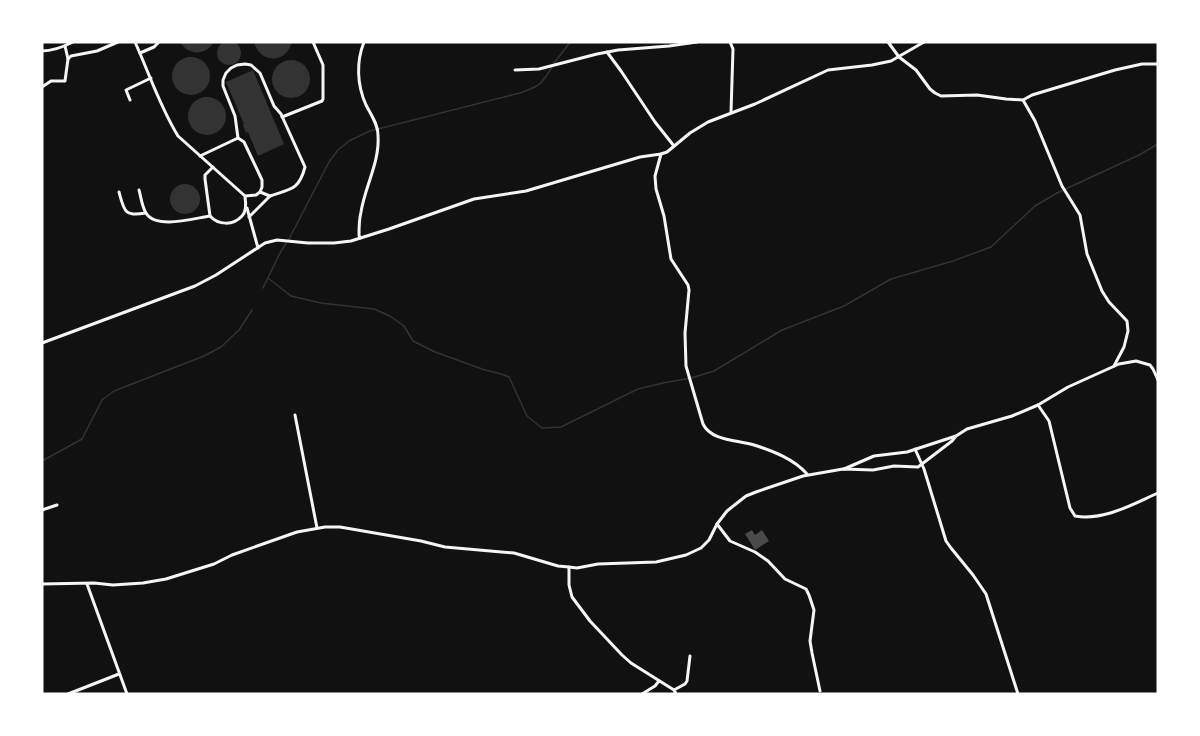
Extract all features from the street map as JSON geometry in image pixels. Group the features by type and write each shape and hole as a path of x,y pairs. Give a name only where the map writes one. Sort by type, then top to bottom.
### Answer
{"street":[{"path":"42,51 50,51 73,42"},
{"path":"68,59 73,54 97,51 118,42"},
{"path":"135,42 178,136 245,196 258,248"},
{"path":"140,53 154,47 159,42"},
{"path":"282,117 323,99 323,65 313,42"},
{"path":"360,238 361,211 378,146 376,123 365,102 359,79 359,54 364,42"},
{"path":"515,70 538,69 607,52 697,42"},
{"path":"730,42 733,49 731,112"},
{"path":"888,42 899,57 916,70 930,89 941,96 977,94 1023,100 1032,95 1115,70 1142,64 1158,64"},
{"path":"42,343 195,286 266,243 280,240 334,243 360,238 474,199 526,191 640,157 662,154 708,122 828,70 882,63 899,57 924,42"},
{"path":"42,87 51,81 65,81 68,59 65,46"},
{"path":"607,52 674,146"},
{"path":"238,138 236,116 223,86 223,80 231,68 245,64 251,65 260,73 305,167 300,183 293,188 270,196 249,217"},
{"path":"130,100 126,90 151,78"},
{"path":"1023,100 1035,121 1062,186 1080,215 1087,254 1102,291 1127,321 1128,331 1124,347 1114,366"},
{"path":"200,156 238,138"},
{"path":"238,138 244,142 262,180 260,192 256,195 245,196"},
{"path":"662,154 655,176 656,189 664,216 671,259 688,285 686,366 703,424 709,433 753,444 784,457 808,475"},
{"path":"213,167 205,175 210,216 218,222 230,223 242,216 246,206"},
{"path":"139,190 145,213 152,218 164,221 195,220 210,216"},
{"path":"119,192 123,207 128,213 145,213"},
{"path":"260,192 270,196"},
{"path":"843,469 874,456 906,452 956,436 967,429 991,423 1038,405 1068,387 1127,362 1149,364 1158,380"},
{"path":"1038,405 1049,421 1070,508 1076,516 1101,516 1158,493"},
{"path":"295,415 317,528"},
{"path":"42,584 113,585 166,579 214,564 232,555 297,532 339,527 445,547 514,553 558,566 577,568 598,564 656,562 686,555 701,548 709,540 727,511 746,496 808,475 843,469 918,467 956,436"},
{"path":"914,449 946,540 986,594 1018,694"},
{"path":"42,510 57,505"},
{"path":"717,524 730,541 755,552 768,561 785,579 806,589 813,610 810,641 820,691"},
{"path":"569,567 570,590 579,608 631,663 675,692 687,681 690,656"},
{"path":"87,584 127,694"},
{"path":"68,694 120,674"},
{"path":"642,694 659,681"}],"shaded area":[{"path":"229,41 238,44 241,53 238,62 229,65 220,62 217,53 220,44"},
{"path":"180,42 214,42 202,52 192,52"},
{"path":"254,42 292,42 284,54 273,58 262,54"},
{"path":"191,57 205,62 210,76 205,90 191,95 177,90 172,76 177,62"},
{"path":"291,60 305,65 310,79 305,93 291,98 277,93 272,79 277,65"},
{"path":"253,70 284,144 258,156 248,132 246,133 226,82"},
{"path":"207,97 221,102 226,116 221,130 207,135 193,130 188,116 193,102"},
{"path":"185,184 196,188 200,199 196,210 185,214 174,210 170,199 174,188"}],"building":[{"path":"752,530 755,535 762,530 769,541 755,550 745,534"}],"waterway":[{"path":"554,63 571,42"},
{"path":"289,239 329,162 349,141 370,131 527,91 539,84 552,67"},
{"path":"268,278 291,296 321,303 374,309 390,316 404,326 413,341 435,352 509,377 527,416 542,428 561,427 638,389 714,371 782,330 844,306 891,279 991,247 1035,206 1158,144"},
{"path":"263,288 286,243"},
{"path":"42,461 82,439 102,400 114,391 204,356 221,347 239,330 252,310"}]}
